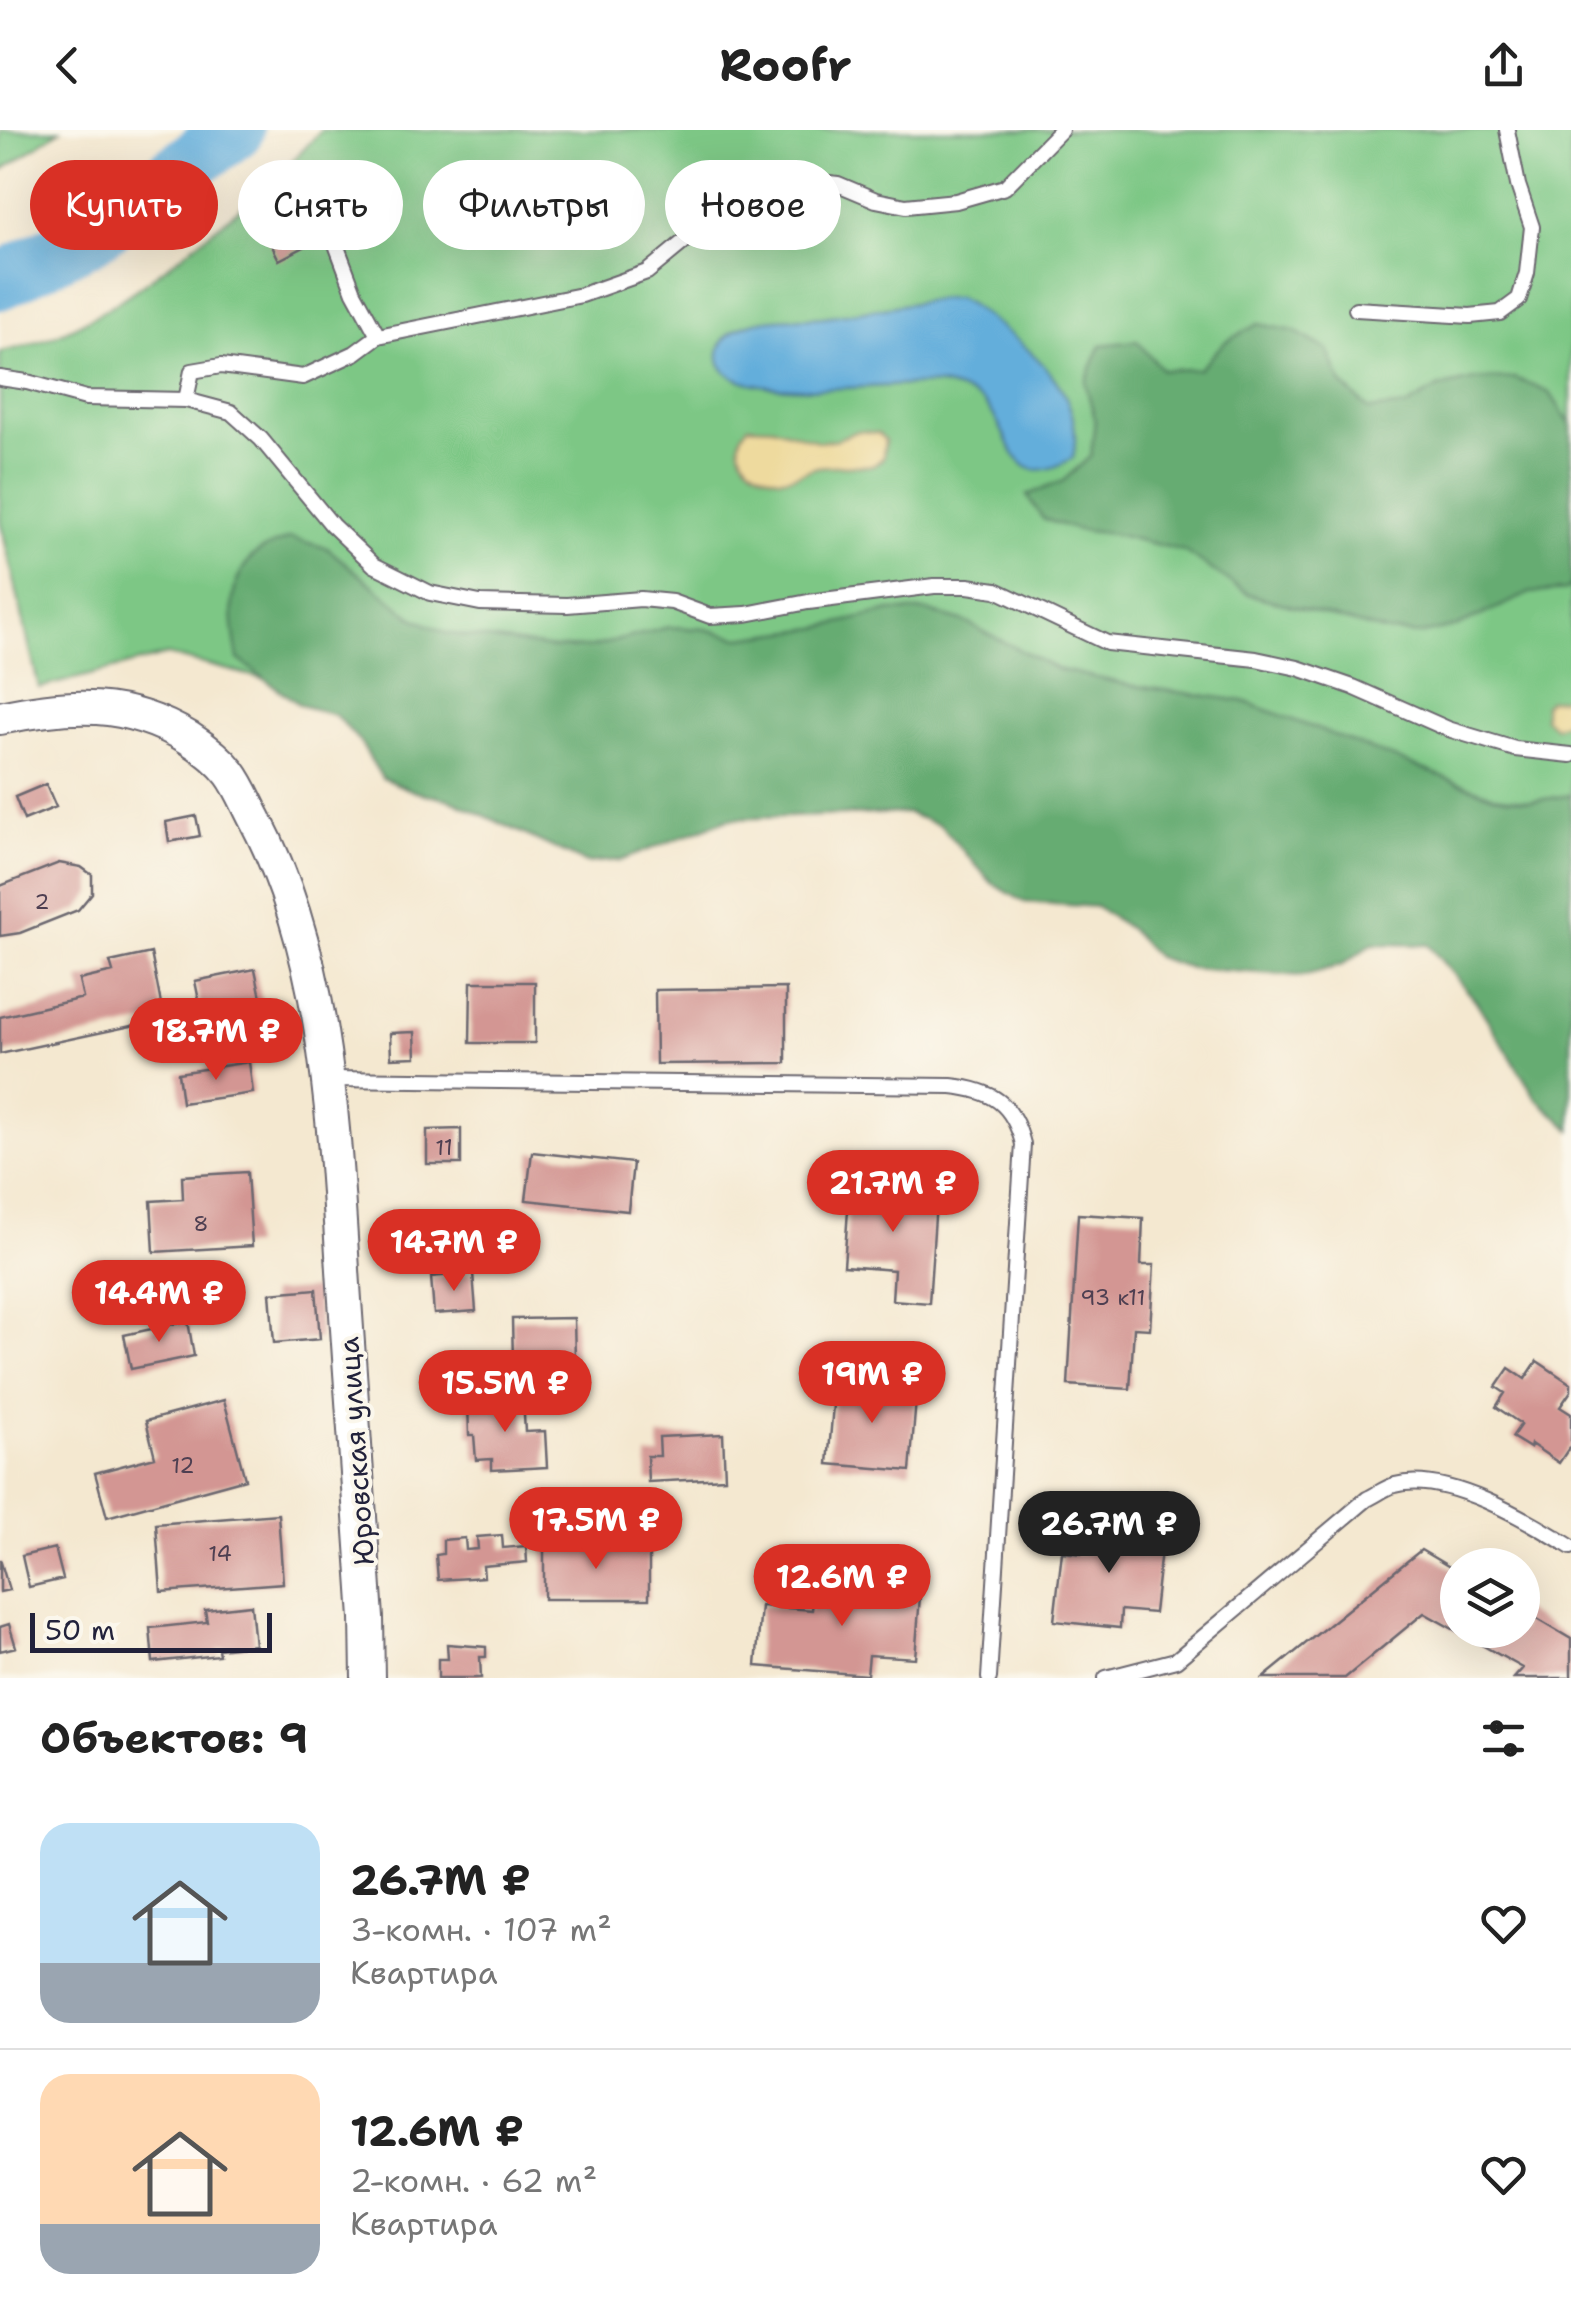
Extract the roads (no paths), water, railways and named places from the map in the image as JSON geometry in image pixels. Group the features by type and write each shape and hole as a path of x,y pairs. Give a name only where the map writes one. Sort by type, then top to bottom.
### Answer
{"street":[{"name":"Юровская улица","path":"0,718 46,708 87,706 130,711 161,721 198,743 229,772 270,849 291,899 314,994 339,1205 368,1618 368,1678"}],"lane":[{"path":"186,400 192,371 220,366 303,377 355,354 378,336 582,295 647,272 714,217 760,194 802,180 838,184 876,200 906,206 956,201 1005,187 1061,130"},
{"path":"1356,309 1470,316 1500,313 1519,298 1527,273 1532,227 1518,185 1508,130"},
{"path":"338,250 354,292 378,336"},
{"path":"0,378 86,398 186,400 231,412 261,439 332,525 374,565 430,593 480,602 567,605 641,599 672,602 710,616 934,586 968,586 996,590 1107,644 1256,659 1298,668 1448,728 1516,749 1571,755"},
{"path":"326,1079 952,1086 978,1088 1000,1101 1018,1120 1023,1144 990,1678"},
{"path":"1106,1678 1176,1660 1367,1499 1394,1485 1424,1482 1460,1489 1571,1547"}],"water":[{"path":"945,298 969,304 1046,368 1070,408 1075,432 1073,458 1038,470 1027,467 1011,449 984,403 946,386 772,387 742,380 723,368 723,341 751,323 824,317"}],"waterway":[{"path":"0,281 90,236 235,130"}]}
